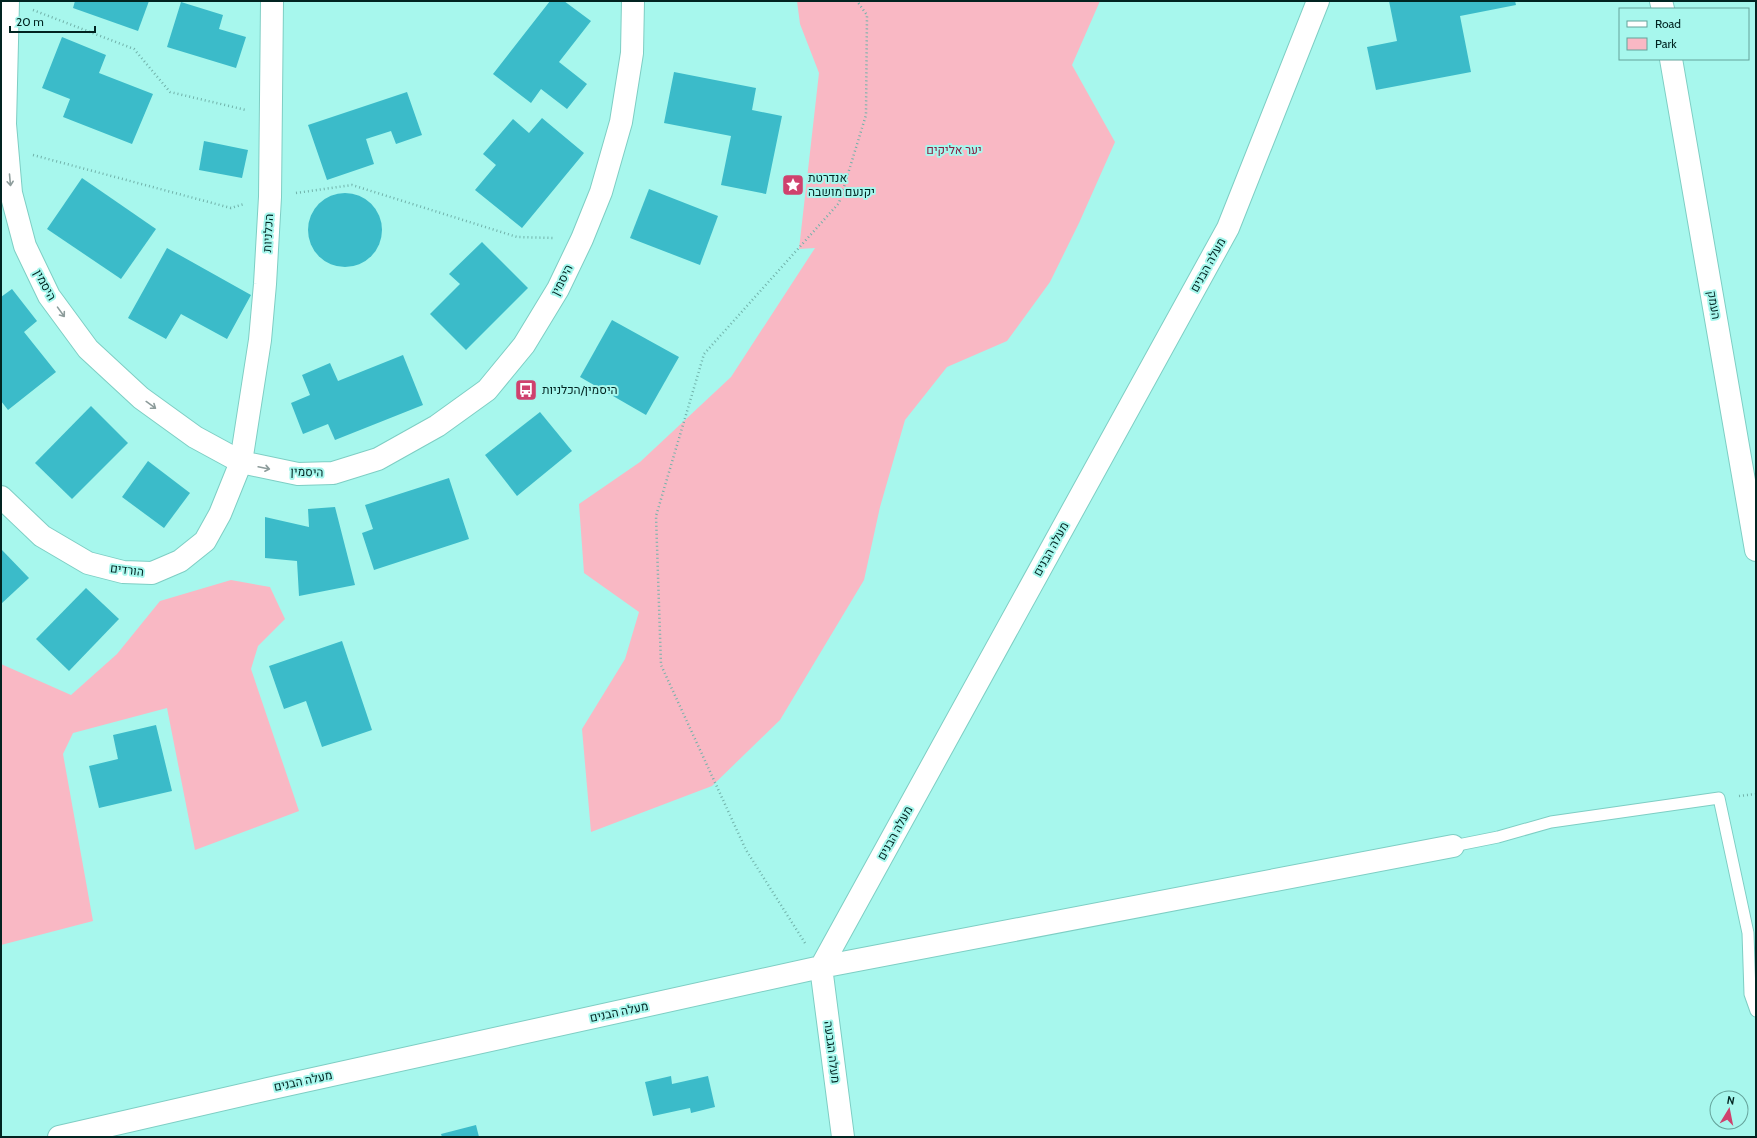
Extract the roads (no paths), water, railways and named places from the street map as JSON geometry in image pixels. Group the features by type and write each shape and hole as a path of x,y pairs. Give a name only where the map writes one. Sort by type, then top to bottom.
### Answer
{"street":[{"name":"היסמין","path":"8,1 5,124 11,193 25,246 49,296 88,349 141,398 195,438 241,462 298,474 333,473 385,456 437,426 487,390 524,345 558,289 582,239 601,192 620,122 632,53 633,1"},
{"name":"הכלניות","path":"241,462 260,340 265,284 270,197 272,1"},
{"name":"מעלה הבנים","path":"59,1137 268,1089 821,967 1228,228 1318,1"},
{"name":"העמק","path":"1671,60 1756,550"},
{"name":"הורדים","path":"1,497 42,536 88,563 124,572 152,573 180,561 205,541 220,514 241,462"},
{"path":"821,967 1453,846"},
{"name":"מעלה הגבעה","path":"821,967 843,1137"}],"lane":[{"path":"1453,846 1498,837 1551,822 1719,798 1748,933 1750,994 1756,1011"}],"place":[{"name":"אנדרטת יקנעם מושבה","path":"793,185"},
{"name":"היסמין/הכלניות","path":"526,390"}],"park label":[{"name":"יער אליקים","path":"954,150"}]}
